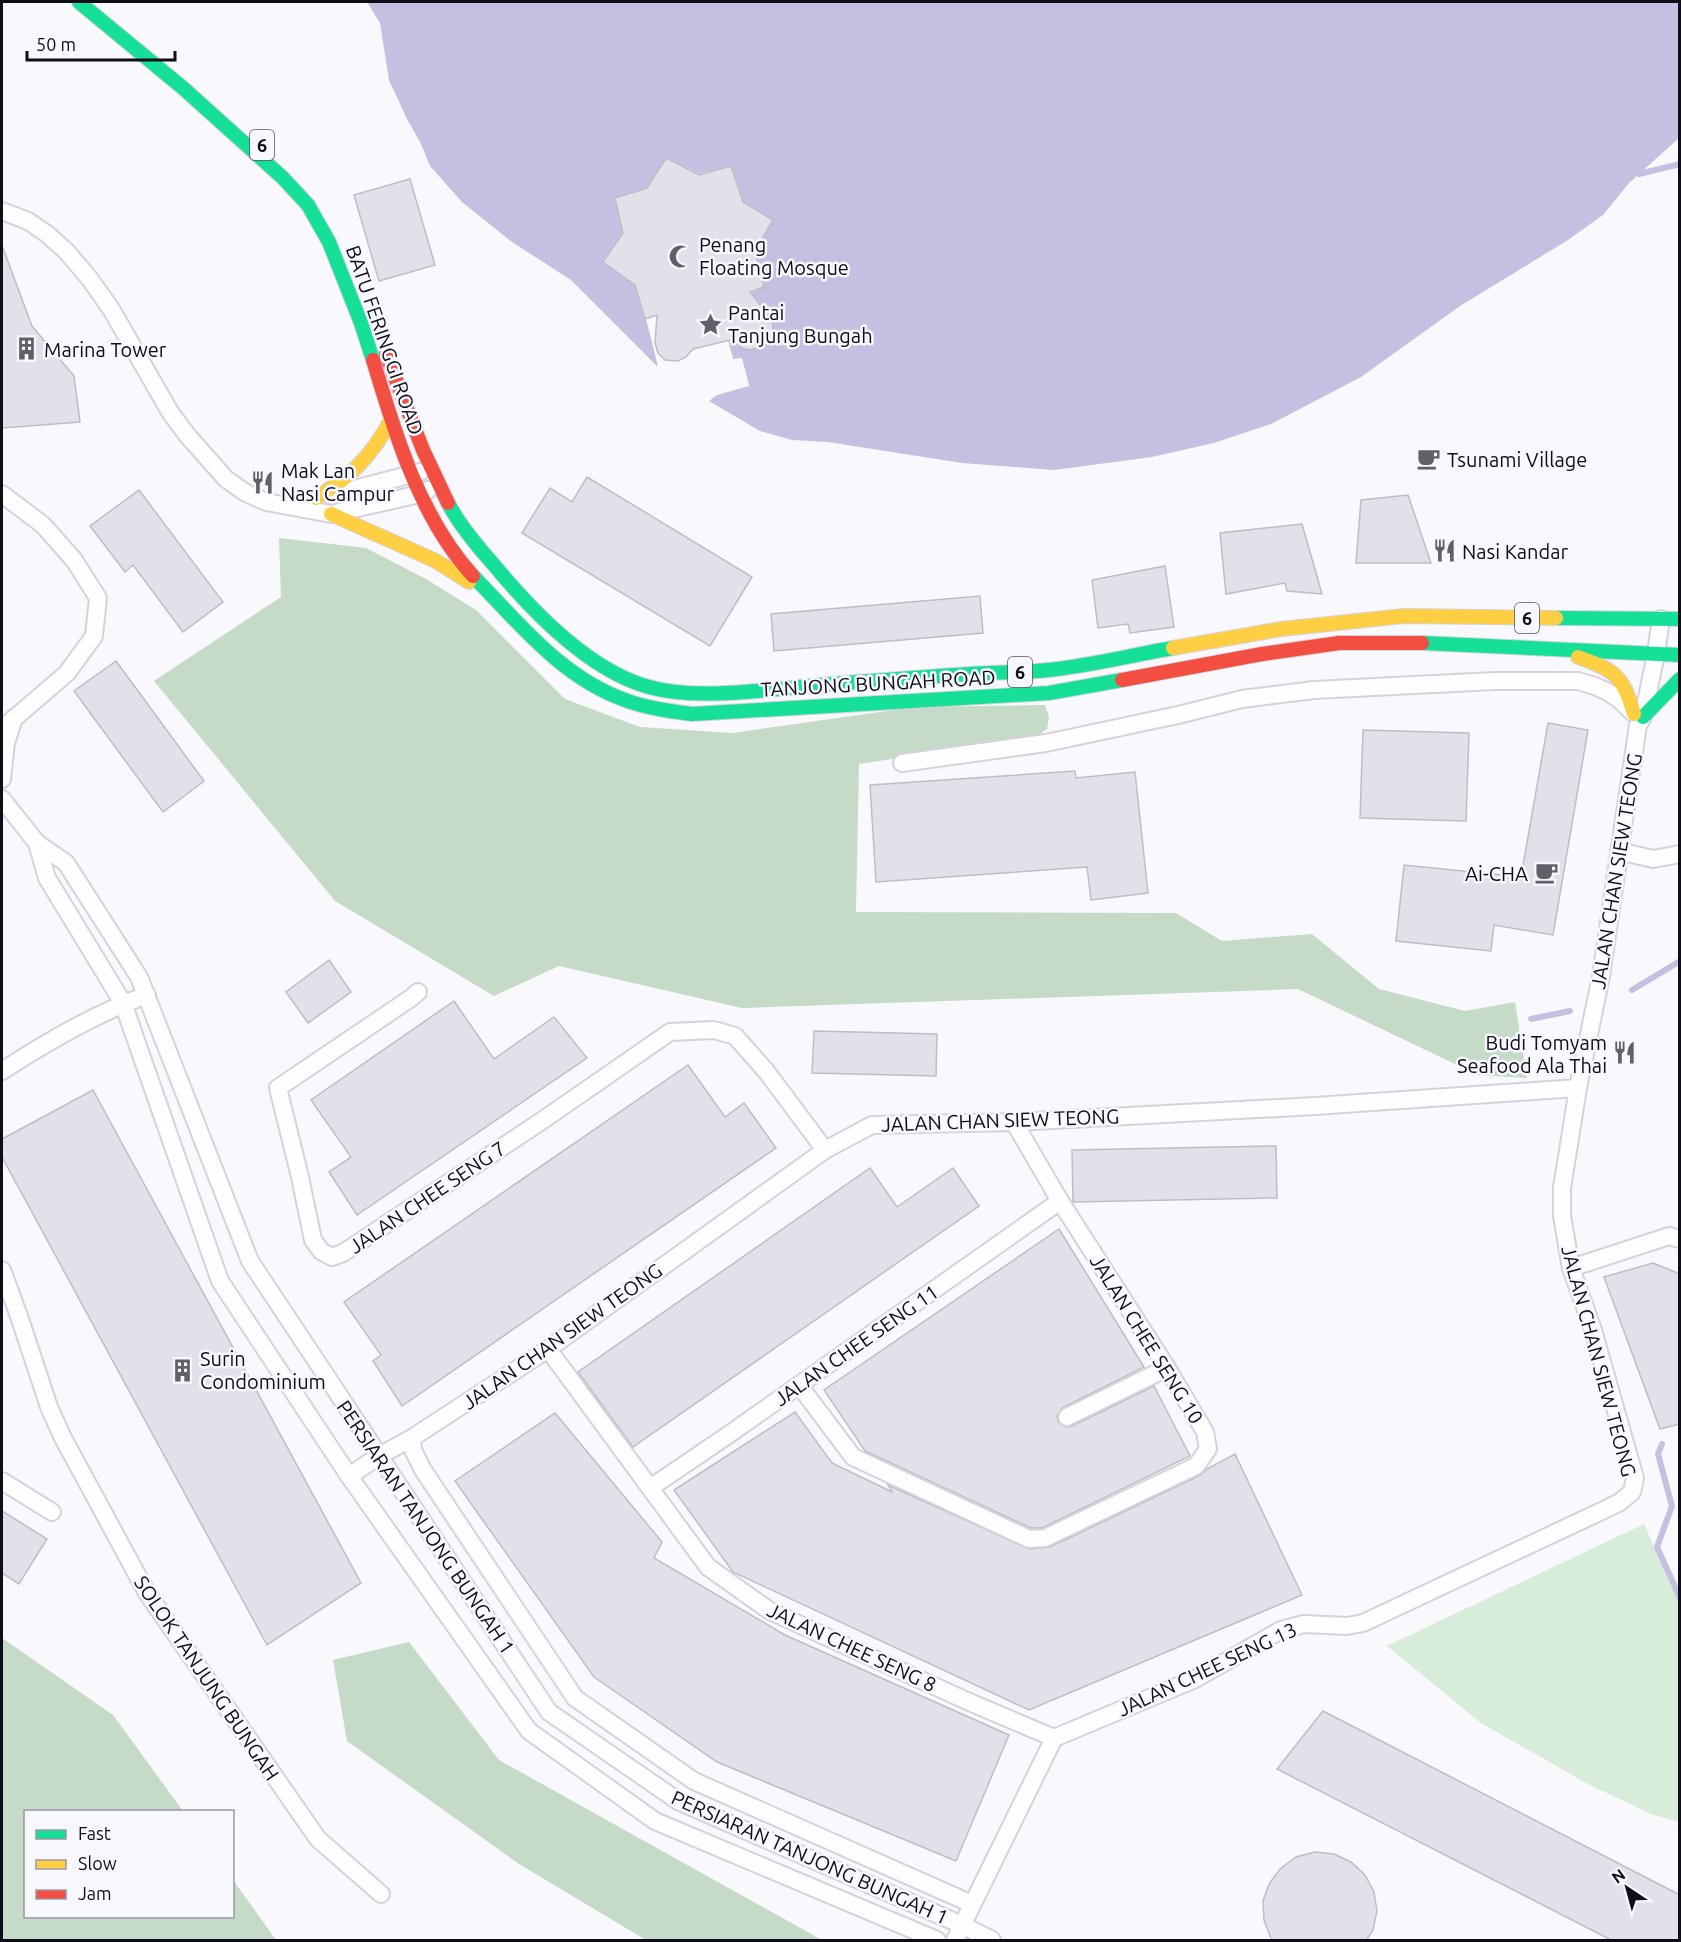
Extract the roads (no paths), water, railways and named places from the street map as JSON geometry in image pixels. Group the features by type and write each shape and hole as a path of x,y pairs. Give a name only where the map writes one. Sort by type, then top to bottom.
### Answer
{"main road":[{"name":"BATU FERINGGI ROAD","path":"79,2 183,88 283,178 308,205 329,242 361,323 391,420 412,475"},
{"name":"BATU FERINGGI ROAD","path":"95,2 142,42 199,85 292,173 316,200 336,233 352,268 431,467"},
{"path":"315,498 347,479 364,464 381,441 391,420"},
{"name":"TANJONG BUNGAH ROAD","path":"431,467 450,508 471,539 513,589 551,627 590,659 633,682 675,692 704,694 1049,670 1281,629 1404,616 1680,620"},
{"name":"6","path":"412,475 420,494"},
{"name":"TANJONG BUNGAH ROAD","path":"420,494 442,536 471,574 546,650 585,680 623,700 665,711 692,714 1049,693 1262,654 1339,643 1392,642 1680,655"},
{"path":"331,514 436,561 498,603"},
{"path":"1552,648 1597,664 1617,675 1627,690 1638,718 1680,679"}],"street":[{"path":"2,211 28,221 67,252 111,309 170,412 210,463 226,479 246,493 266,502 331,514 420,494 439,484"},
{"path":"280,504 412,475 431,467"},
{"path":"2,494 43,525 74,560 98,598 94,636 67,673 6,723 2,779"},
{"name":"JALAN CHAN SIEW TEONG","path":"1632,1492 1635,1478 1593,1330 1571,1268 1562,1216 1562,1188 1578,1088 1601,976 1638,718 1655,619"},
{"path":"902,763 1047,743 1242,699 1314,690 1494,681 1578,681 1608,692 1620,700 1638,718"},
{"path":"2,784 2,800"},
{"name":"PERSIARAN TANJONG BUNGAH 1","path":"2,800 37,843 66,863 139,977 250,1261 549,1712 678,1801 959,1933 992,1941"},
{"name":"PERSIARAN TANJONG BUNGAH 1","path":"37,843 46,878 123,1003 220,1281 349,1476 529,1731 655,1821 937,1941"},
{"path":"1619,851 1653,859 1680,854"},
{"name":"JALAN CHEE SENG 7","path":"418,992 278,1088 313,1240 321,1251 332,1257 343,1253 421,1203 670,1032 714,1030 735,1036 766,1071 825,1150"},
{"path":"2,1071 63,1034 123,1003 147,995"},
{"name":"JALAN CHAN SIEW TEONG","path":"349,1476 412,1438 548,1348 825,1150 872,1125 1014,1122 1315,1106 1578,1088"},
{"name":"JALAN CHEE SENG 10","path":"800,1385 854,1457 1029,1539 1045,1538 1196,1466 1208,1449 1205,1432 1167,1368 1060,1201 1014,1122"},
{"name":"JALAN CHEE SENG 11","path":"650,1488 1060,1201"},
{"path":"1571,1268 1669,1236 1680,1239"},
{"name":"SOLOK TANJUNG BUNGAH","path":"2,1270 32,1352 48,1407 147,1593 318,1839 381,1894"},
{"name":"JALAN CHEE SENG 8","path":"548,1348 708,1567 770,1611 1054,1738"},
{"path":"1067,1417 1167,1368"},
{"name":"PERSIARAN TANJONG BUNGAH 1","path":"412,1438 413,1450 423,1470 575,1698 694,1781 972,1904"},
{"path":"399,1486 423,1470"},
{"path":"2,1481 52,1512"},
{"name":"JALAN CHEE SENG 13","path":"1054,1738 1195,1679 1281,1630 1304,1624 1347,1626 1363,1623 1606,1509 1620,1502 1632,1492"},
{"path":"959,1933 1054,1738"}],"waterway":[{"path":"1639,174 1680,164"},
{"path":"1632,990 1680,961"},
{"path":"1531,1019 1570,1011"},
{"path":"1662,1444 1658,1454 1672,1506 1657,1547 1680,1598"}],"place":[{"name":"Penang Floating Mosque","path":"681,256"},
{"name":"Pantai Tanjung Bungah","path":"710,324"},
{"name":"Marina Tower","path":"26,349"},
{"name":"Tsunami Village","path":"1429,459"},
{"name":"Mak Lan Nasi Campur","path":"263,482"},
{"name":"Nasi Kandar","path":"1444,551"},
{"name":"Ai-CHA","path":"1546,873"},
{"name":"Budi Tomyam Seafood Ala Thai","path":"1625,1053"},
{"name":"Surin Condominium","path":"182,1370"}]}
